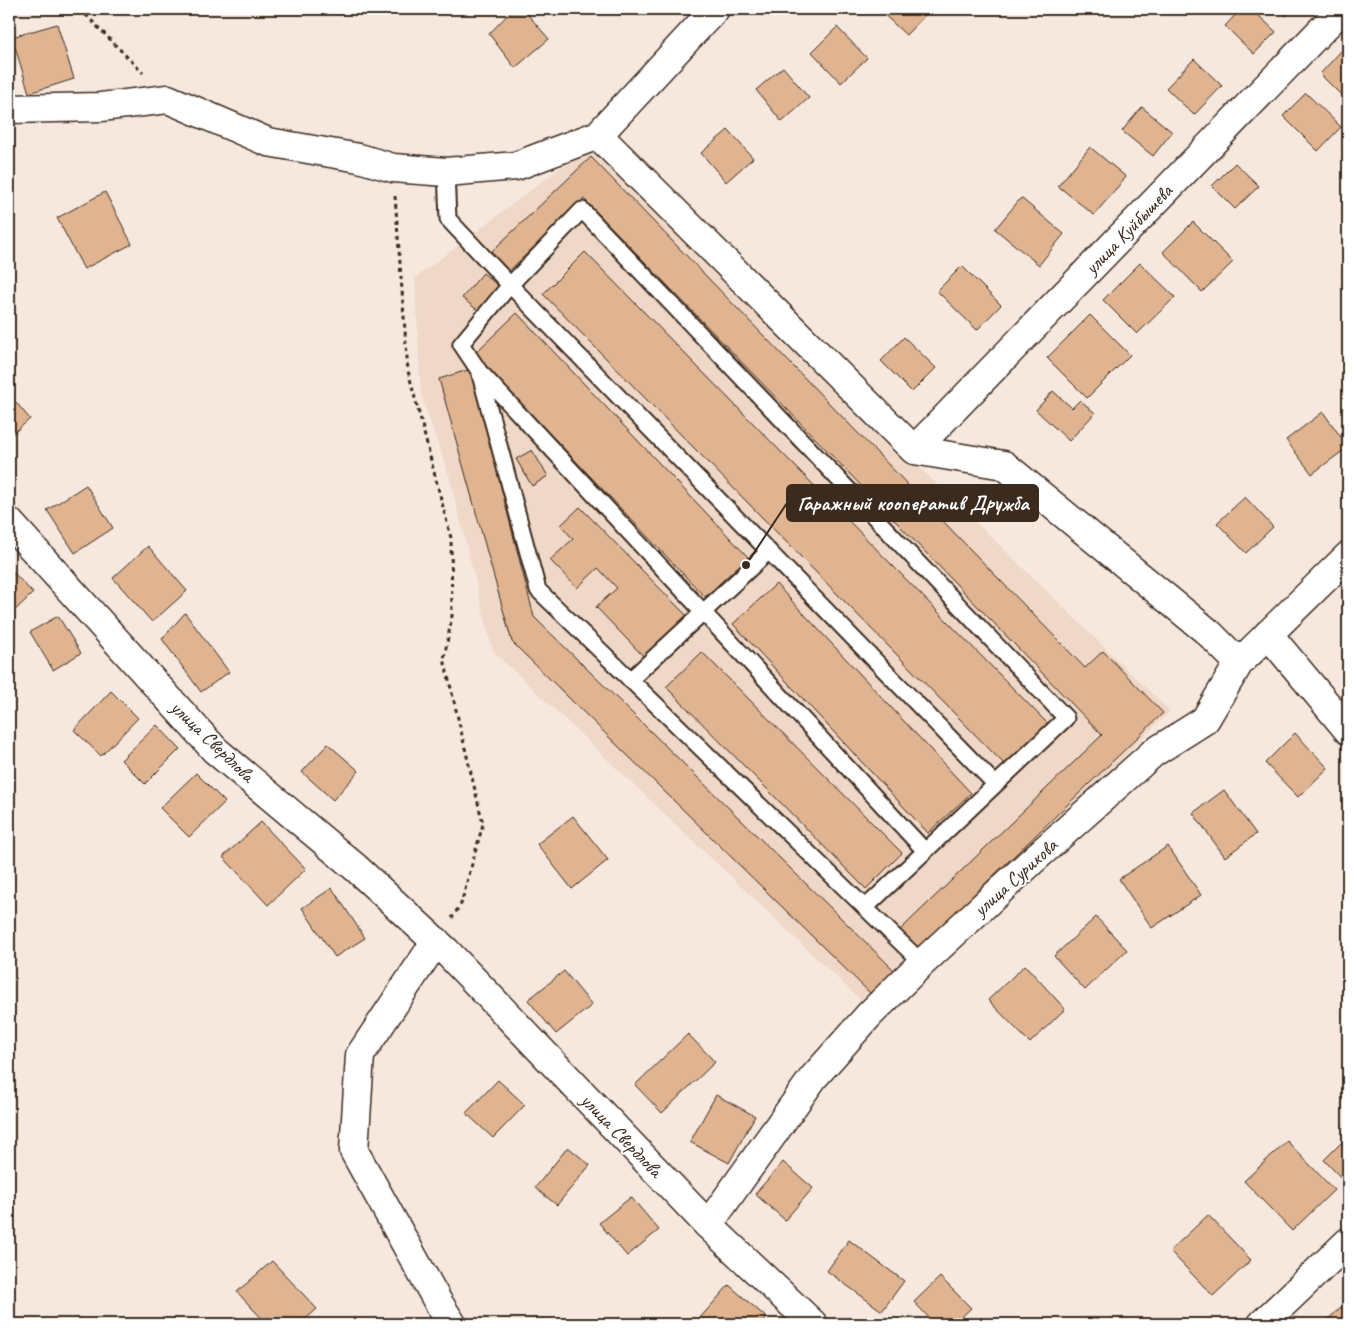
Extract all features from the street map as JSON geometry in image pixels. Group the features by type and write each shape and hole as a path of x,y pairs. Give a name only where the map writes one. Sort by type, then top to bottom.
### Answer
{"street":[{"path":"9,110 101,107 168,99 268,142 359,158 393,168 446,172 516,166 598,136 715,9"},
{"name":"улица Куйбышева","path":"914,450 1342,9"},
{"path":"598,136 914,450 1004,465 1209,633 1239,663"},
{"name":"улица Свердлова","path":"9,522 215,750 356,868 436,941 708,1225 813,1324"},
{"name":"улица Сурикова","path":"708,1225 813,1078 870,1014 1032,861 1153,753 1205,720 1239,663 1348,556"},
{"path":"1268,634 1348,730"},
{"path":"436,941 360,1055 354,1151 452,1324"},
{"path":"1262,1324 1348,1242"}],"lane":[{"path":"446,172 448,219 995,784"},
{"path":"865,908 1066,718 582,210 510,285 462,344 479,371 925,851"},
{"path":"479,371 538,590 922,963"},
{"path":"630,680 768,551"}],"path":[{"path":"80,9 168,99"},
{"path":"393,168 408,371 451,538 452,616 444,659 484,824 461,904 436,941"}],"shaded area":[{"path":"589,146 1170,711 869,1008 493,651 450,479 421,395 415,278"}],"building":[{"path":"513,9 523,9 549,39 515,68 489,34"},
{"path":"878,9 931,9 906,35"},
{"path":"1241,9 1252,9 1276,32 1254,54 1225,26"},
{"path":"1278,9 1293,9 1286,16"},
{"path":"57,24 74,79 29,93 12,37"},
{"path":"837,27 867,58 841,83 812,52"},
{"path":"1342,50 1348,56 1348,96 1345,99 1320,74"},
{"path":"1194,59 1222,86 1194,115 1166,88"},
{"path":"783,67 809,98 782,122 756,90"},
{"path":"1306,93 1341,127 1318,151 1283,116"},
{"path":"1142,107 1172,132 1153,156 1122,131"},
{"path":"728,130 753,158 726,182 701,153"},
{"path":"1090,147 1126,177 1094,215 1058,186"},
{"path":"591,157 1085,668 1103,651 1163,713 915,951 897,933 1102,735 584,199 509,271 491,252"},
{"path":"1235,163 1259,186 1235,209 1212,186"},
{"path":"105,192 132,244 84,269 57,218"},
{"path":"1021,198 1064,234 1039,265 995,229"},
{"path":"1193,222 1233,262 1202,292 1163,252"},
{"path":"585,252 1049,725 1006,766 543,294"},
{"path":"1140,263 1175,297 1137,334 1103,300"},
{"path":"962,266 1001,305 977,330 937,291"},
{"path":"483,273 501,288 480,312 462,298"},
{"path":"517,313 748,557 705,597 474,354"},
{"path":"1090,315 1130,355 1087,398 1047,358"},
{"path":"904,337 936,368 912,392 881,361"},
{"path":"471,369 534,617 896,972 873,996 512,642 439,379"},
{"path":"1053,391 1072,408 1080,400 1095,413 1069,441 1036,410"},
{"path":"9,394 30,419 9,437"},
{"path":"1323,412 1348,447 1312,474 1286,440"},
{"path":"532,450 548,476 532,486 516,459"},
{"path":"86,485 113,528 75,553 47,510"},
{"path":"1245,497 1273,527 1246,553 1217,523"},
{"path":"580,507 687,616 644,657 596,607 617,588 598,568 577,588 550,560 573,539 561,525"},
{"path":"148,546 187,591 152,622 113,578"},
{"path":"9,568 33,593 9,616"},
{"path":"776,584 971,793 928,833 733,624"},
{"path":"185,613 229,672 201,692 162,639"},
{"path":"58,616 81,653 53,670 30,632"},
{"path":"702,652 902,853 866,889 666,687"},
{"path":"111,691 138,718 101,756 74,730"},
{"path":"157,725 180,749 145,784 121,760"},
{"path":"1295,733 1328,768 1298,797 1265,763"},
{"path":"328,744 359,771 333,800 302,772"},
{"path":"196,773 225,802 189,837 160,808"},
{"path":"1224,790 1256,834 1225,857 1193,813"},
{"path":"573,816 608,860 572,889 537,844"},
{"path":"261,822 306,869 268,905 223,857"},
{"path":"1168,846 1201,895 1152,928 1119,879"},
{"path":"332,888 365,938 335,957 302,908"},
{"path":"1096,917 1127,950 1085,990 1054,956"},
{"path":"1025,965 1065,1009 1030,1043 988,1000"},
{"path":"564,971 592,1005 556,1034 528,1000"},
{"path":"688,1034 715,1062 662,1113 635,1085"},
{"path":"498,1080 525,1105 493,1138 466,1113"},
{"path":"716,1095 755,1116 729,1163 690,1142"},
{"path":"1348,1136 1348,1185 1324,1160"},
{"path":"1287,1141 1334,1190 1292,1231 1244,1181"},
{"path":"568,1147 590,1165 557,1205 535,1188"},
{"path":"783,1162 813,1188 785,1220 755,1194"},
{"path":"631,1197 659,1230 627,1256 599,1223"},
{"path":"1208,1215 1251,1260 1213,1296 1170,1251"},
{"path":"849,1240 904,1281 882,1311 827,1271"},
{"path":"272,1261 317,1309 300,1324 267,1324 237,1292"},
{"path":"940,1277 971,1308 954,1324 935,1324 914,1302"},
{"path":"729,1285 767,1318 762,1324 705,1324 699,1319"},
{"path":"1341,1307 1348,1315 1348,1324 1323,1324"}],"place":[{"name":"Гаражный кооператив Дружба","path":"746,565"}]}
